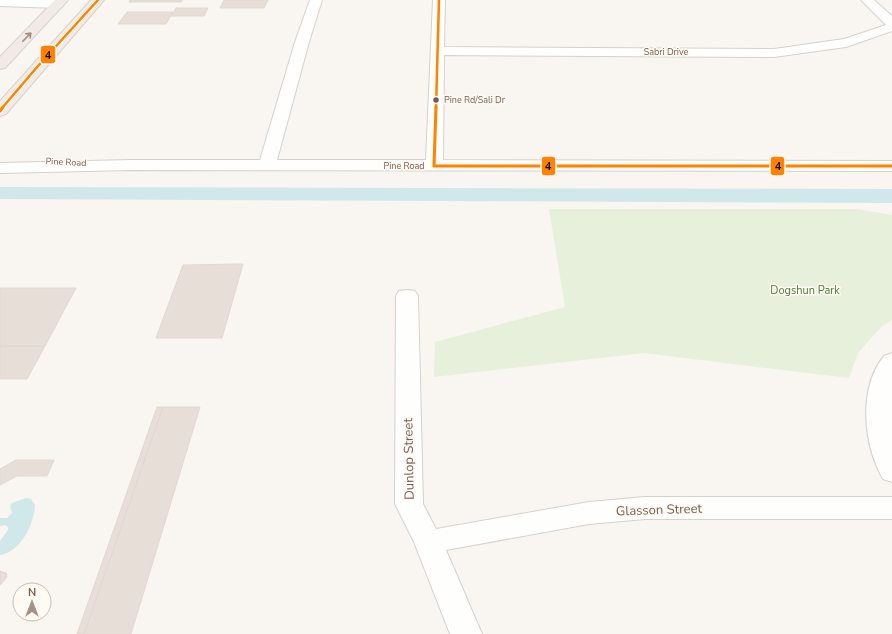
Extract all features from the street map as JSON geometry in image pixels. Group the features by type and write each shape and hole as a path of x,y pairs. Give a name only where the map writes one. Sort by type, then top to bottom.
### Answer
{"highway":[{"path":"0,111 98,0"},
{"path":"0,65 73,2"}],"street":[{"path":"267,166 302,42 316,0"},
{"path":"434,166 439,0"},
{"path":"867,0 892,23"},
{"path":"1,1 73,2"},
{"name":"Sabri Drive","path":"437,51 774,53 846,43 892,27"},
{"name":"Pine Road","path":"0,159 131,165"},
{"name":"Pine Road","path":"0,168 131,165 892,166"},
{"name":"Dunlop Street","path":"407,296 409,504 428,542 466,634"},
{"path":"892,362 889,365 879,398 879,431 892,472"},
{"name":"Glasson Street","path":"428,542 589,513 645,508 892,508"}],"green space":[{"name":"Dogshun Park","path":"549,209 857,209 892,215 892,320 882,326 858,353 849,378 644,353 434,377 435,342 565,307"}],"water":[{"path":"26,498 31,499 35,505 29,528 20,543 14,549 0,555 0,541 8,530 8,527 5,525 0,526 0,518 7,518 12,513 10,506 12,503"}],"building":[{"path":"130,0 183,0 181,2 129,2"},
{"path":"224,0 268,0 264,8 220,8"},
{"path":"176,8 208,8 204,16 171,16"},
{"path":"127,12 173,12 166,24 118,24"},
{"path":"243,264 222,338 156,338 183,265"},
{"path":"0,288 76,288 45,346 0,346"},
{"path":"0,346 45,346 27,379 0,379"},
{"path":"157,407 163,407 84,634 77,634"},
{"path":"163,407 200,407 131,634 84,634"},
{"path":"16,460 54,460 47,476 17,476 0,485 0,469"},
{"path":"0,571 6,573 7,577 0,585"}],"waterway":[{"path":"0,193 892,196"}],"transit line":[{"name":"4","path":"0,111 38,66 98,0"},
{"name":"4","path":"434,166 439,0"},
{"name":"4","path":"434,166 892,166"}],"place":[{"name":"Pine Rd/Sali Dr","path":"436,100"}]}
